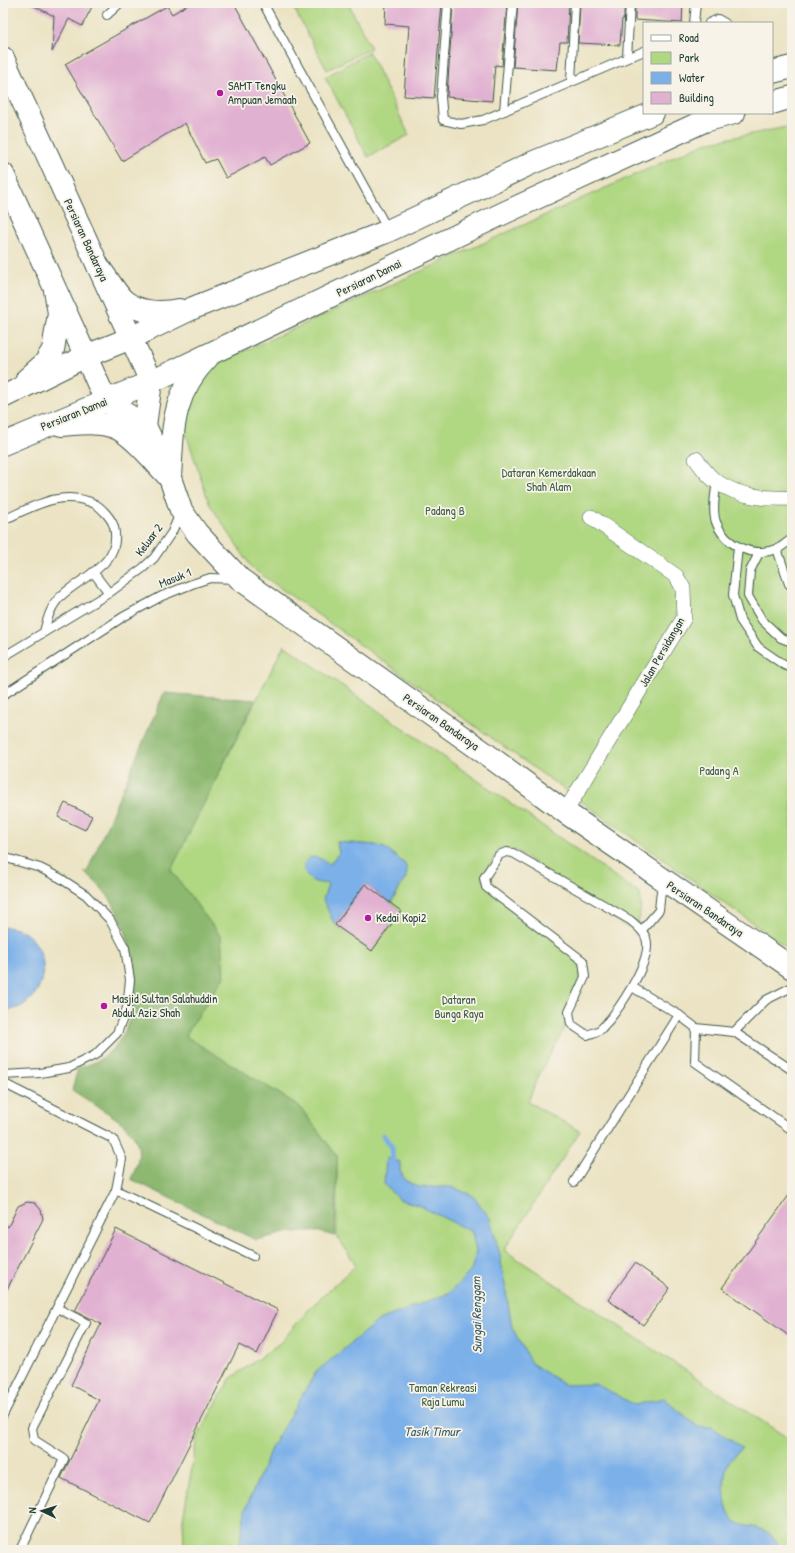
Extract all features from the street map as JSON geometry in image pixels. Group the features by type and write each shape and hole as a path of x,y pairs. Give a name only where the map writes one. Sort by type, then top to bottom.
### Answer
{"main road":[{"name":"Persiaran Bandaraya","path":"3,58 151,382"},
{"path":"773,72 792,67"},
{"path":"773,103 792,97"},
{"path":"6,396 86,356 131,338 193,308 388,231 534,162 651,114"},
{"name":"Persiaran Damai","path":"3,444 151,382 506,212 704,121 730,114"},
{"path":"3,174 106,401 145,426 151,382"},
{"path":"98,266 123,299 137,308 151,312 166,313 193,308"},
{"path":"6,396 45,363 53,350 59,312 55,290"},
{"path":"170,478 173,420 180,398 196,370 211,354"},
{"path":"42,427 99,424 114,427 128,435 170,478"},
{"name":"Persiaran Bandaraya","path":"145,426 170,478 181,510 198,533 240,579 482,751 565,812 792,968"}],"street":[{"path":"696,459 707,473 717,482 748,496 776,499 792,498"},
{"name":"Jalan Persidangan","path":"565,812 684,618 683,588 676,576 591,517"}],"lane":[{"path":"107,15 120,3"},
{"path":"262,3 388,231"},
{"path":"448,3 441,97 443,120 461,124 483,120 643,51"},
{"path":"504,111 513,3"},
{"path":"571,81 575,3"},
{"path":"627,58 630,3"},
{"path":"694,22 696,3"},
{"path":"711,22 718,19 723,22"},
{"path":"717,482 714,501 716,521 727,538 738,547 758,553 778,549 792,539"},
{"path":"3,520 42,503 71,497 84,499 97,506 114,524 116,537 114,550 105,563 58,599 47,618 44,632"},
{"name":"Keluar 2","path":"3,657 109,593 143,568 154,558 172,532 181,510"},
{"path":"738,547 733,595 740,620 758,647 784,665 792,668"},
{"path":"778,549 789,584 792,586"},
{"path":"758,553 750,571 748,596 762,620 781,638 792,642"},
{"path":"93,572 109,593"},
{"name":"Masuk 1","path":"3,695 122,616 162,596 210,578 240,579"},
{"path":"506,852 513,853 630,920 642,930 647,939 646,957 632,987 607,1022 599,1030 587,1035 571,1024 569,1012 586,977 583,961 491,892 486,887 484,878 499,855 506,852"},
{"path":"3,857 40,868 60,878 86,895 110,920 125,948 130,980 127,1008 117,1033 95,1055 69,1068 40,1073 3,1075"},
{"path":"642,930 659,910 662,880"},
{"path":"632,987 679,1015 696,1028 734,1032 792,1070"},
{"path":"734,1032 766,1000 792,987"},
{"path":"574,1182 679,1015"},
{"path":"696,1028 695,1062 792,1130"},
{"path":"3,1083 113,1139 122,1159 116,1190 3,1415"},
{"path":"116,1190 253,1256"},
{"path":"20,1550 64,1459 34,1440 32,1428 86,1323 57,1308"}],"green space":[{"path":"291,3 348,3 371,48 327,70"},
{"path":"369,52 409,135 368,157 325,77"},
{"name":"Dataran Kemerdakaan Shah Alam","path":"792,126 792,951 252,568 209,503 184,427 198,372 705,143"},
{"name":"Taman Rekreasi Raja Lumu","path":"284,645 640,894 641,906 638,925 626,927 517,851 498,852 481,878 580,963 581,977 564,1012 565,1027 538,1077 528,1102 580,1131 504,1250 792,1441 792,1550 184,1550 183,1519 197,1437 230,1379 280,1343 311,1307 356,1265 337,1236 337,1156 299,1106 184,1036 224,976 187,893 170,870","holes":["337,842 375,845 406,877 391,903 401,911 372,951 335,925 328,884 329,865 339,853"]},
{"path":"164,693 255,700 171,870 221,937 224,976 185,1036 299,1106 337,1156 335,1236 316,1231 302,1231 285,1233 256,1240 131,1179 136,1167 138,1156 138,1147 135,1138 123,1123 72,1090 78,1068 101,1058 118,1043 128,1023 134,999 134,975 131,950 124,926 108,896 84,872 87,872"}],"water":[{"path":"337,842 375,845 385,848 405,864 407,870 406,877 391,903 365,884 335,925 323,900 328,884 318,883 312,880 306,875 304,867 307,860 314,857 322,859 329,865 339,853"},
{"path":"3,926 20,930 29,936 41,953 43,963 41,983 36,992 20,1007 5,1011 3,1011"},
{"name":"Tasik Timur","path":"386,1158 400,1162 400,1171 406,1181 419,1187 451,1187 472,1195 490,1218 500,1255 512,1327 531,1363 565,1385 596,1384 635,1405 664,1398 698,1427 712,1427 742,1448 730,1460 726,1470 724,1485 726,1502 730,1515 738,1523 770,1534 775,1539 780,1550 239,1550 245,1510 272,1446 316,1372 379,1320 449,1293 471,1271 476,1252 472,1232 420,1206 398,1199 384,1184"}],"building":[{"path":"28,3 94,3 82,26 69,19 52,52 54,16"},
{"path":"191,3 234,3 310,143 270,165 265,157 226,178 216,159 205,163 185,123 122,161 65,64 167,6 172,14"},
{"path":"386,3 442,3 434,98 404,96 409,26 385,24"},
{"path":"453,3 507,3 502,66 495,65 492,101 447,97"},
{"path":"518,3 569,3 567,42 560,42 557,70 513,67"},
{"path":"580,3 624,3 624,19 622,19 620,45 578,43"},
{"path":"635,3 683,3 682,22 635,20"},
{"path":"65,803 92,816 85,830 58,817"},
{"name":"Kedai Kopi2","path":"365,884 401,911 372,951 335,925"},
{"path":"792,1191 792,1338 722,1288"},
{"path":"27,1202 35,1203 41,1210 43,1219 3,1297 3,1224 8,1227 18,1206"},
{"path":"116,1229 278,1310 257,1354 239,1345 150,1523 61,1478 99,1400 71,1385 101,1324 75,1311"},
{"path":"635,1263 670,1288 643,1325 608,1300"}],"waterway":[{"name":"Sungai Renggam","path":"383,1135 392,1147 393,1167"}],"place":[{"name":"SAMT Tengku Ampuan Jemaah","path":"220,93"},
{"name":"Kedai Kopi2","path":"368,918"},
{"name":"Masjid Sultan Salahuddin Abdul Aziz Shah","path":"104,1006"}],"park label":[{"name":"Padang B","path":"445,511"},
{"name":"Padang A","path":"719,771"},
{"name":"Dataran Bunga Raya","path":"459,1007"}]}
